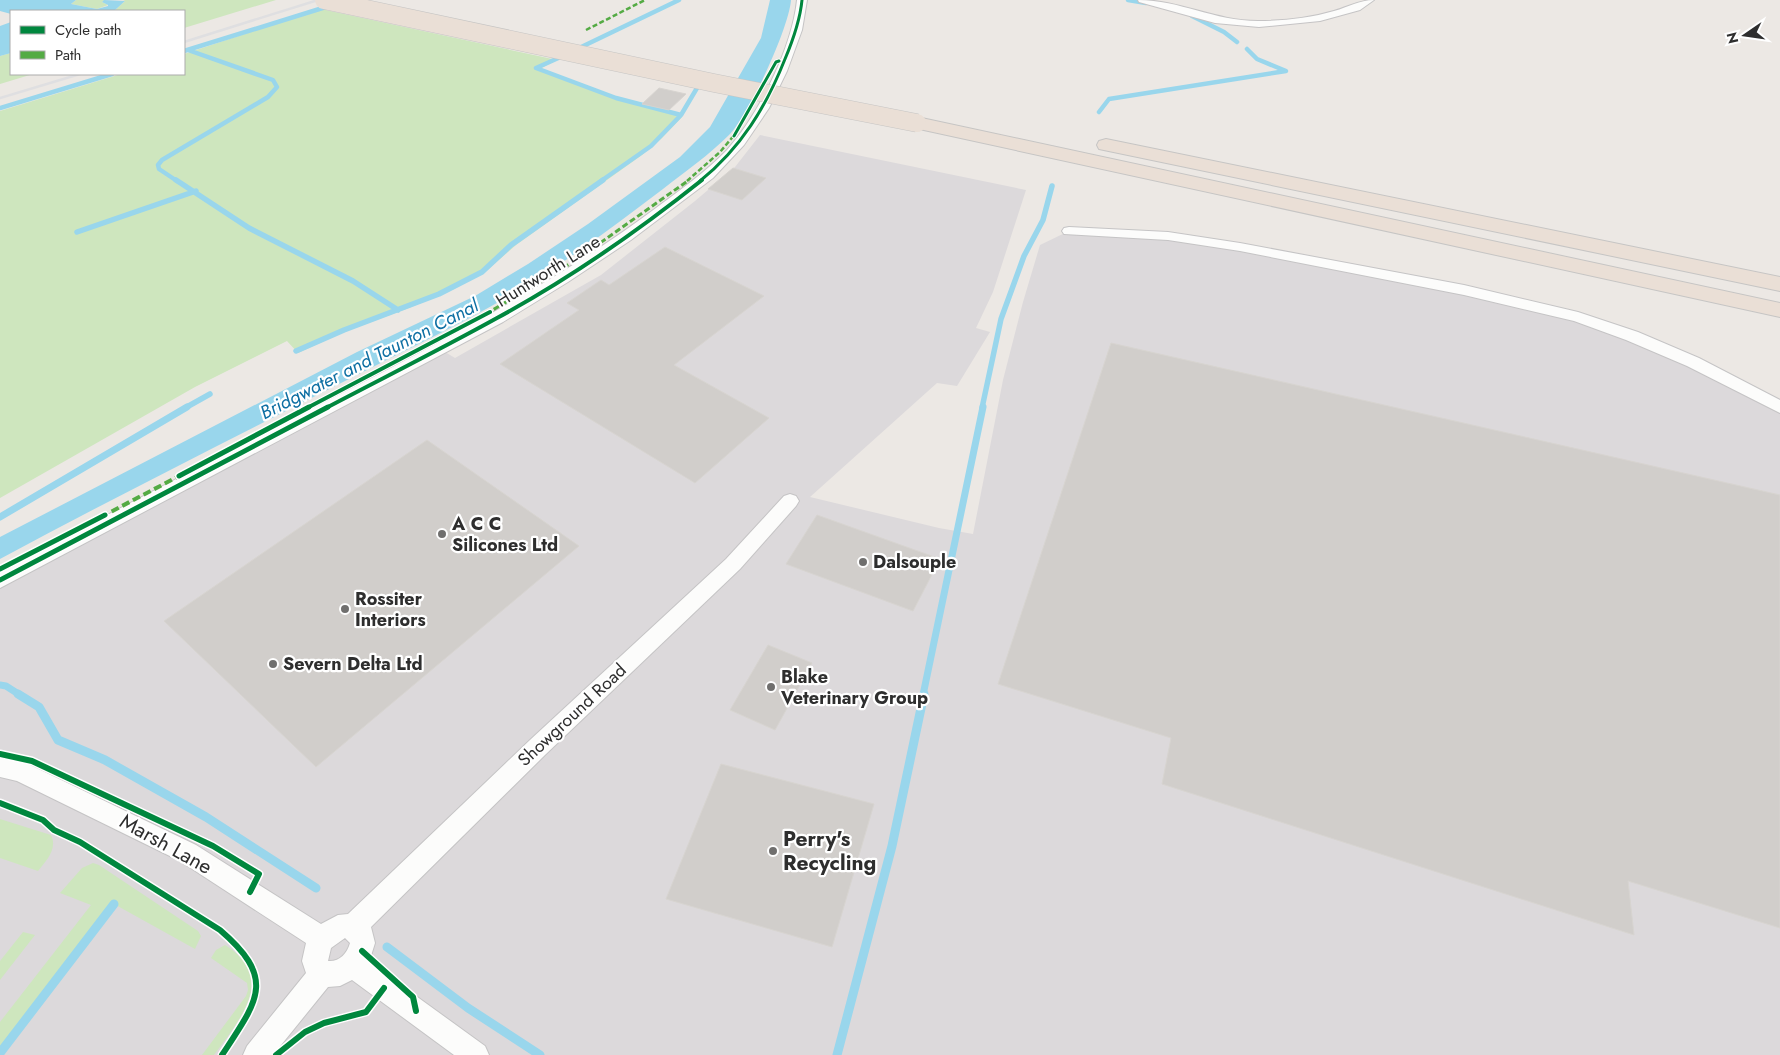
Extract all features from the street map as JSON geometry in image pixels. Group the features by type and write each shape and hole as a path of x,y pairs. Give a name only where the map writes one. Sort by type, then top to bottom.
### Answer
{"highway":[{"path":"324,0 714,82 920,115 1780,284"},
{"path":"392,0 697,63"},
{"path":"754,74 791,81"},
{"path":"920,115 1780,310"}],"street":[{"name":"Huntworth Lane","path":"0,580 498,318 574,273 638,228 717,166 739,144 760,114 793,40 800,21 802,0"},
{"path":"1143,0 1226,22 1256,24 1293,22 1333,15 1369,0"},
{"path":"1069,231 1168,236 1240,247 1464,290 1578,317 1632,336 1693,362 1780,407"},
{"name":"Showground Road","path":"353,927 538,747 733,564 790,501"},
{"name":"Marsh Lane","path":"0,767 20,771 188,853 322,939"},
{"path":"353,927 359,931 363,943 362,950 352,965 337,974 322,973 315,963 314,955 322,939 337,928 353,927"},
{"path":"352,965 476,1055"},
{"path":"256,1055 322,973"}],"shaded area":[{"path":"760,135 1026,190 993,292 976,328 990,332 957,386 937,383 810,497 939,528 973,534 1003,380 1040,245 1069,231 1168,236 1578,317 1780,407 1780,1055 0,1055 0,580 440,349 455,358 601,275 735,167"}],"green space":[{"path":"76,0 105,0 102,2 108,5 97,9 71,4"},
{"path":"123,0 276,0 185,28 185,10 115,10 125,1"},
{"path":"321,9 557,60 538,70 613,98 682,117 642,155 516,245 485,272 454,289 344,332 298,353 287,341 195,387 0,498 0,111 118,75 185,75 185,54"},
{"path":"10,53 10,75 30,75 0,84 0,56"},
{"path":"0,819 51,835 53,840 52,850 38,871 0,858"},
{"path":"93,863 99,865 198,931 201,936 195,949 114,904 0,1053 0,1022 91,905 60,893 82,868"},
{"path":"23,932 35,935 0,980 0,961"},
{"path":"225,945 241,958 249,971 251,985 249,999 243,1013 214,1055 202,1055 246,996 248,990 247,983 211,958 216,950"}],"water":[{"path":"0,0 76,0 71,4 97,9 108,6 102,2 104,0 125,1 115,10 10,10 10,14 0,11"},
{"name":"Bridgwater and Taunton Canal","path":"770,0 791,0 789,13 767,70 737,125 729,135 705,156 601,235 537,279 467,319 173,468 0,559 0,537 357,352 475,296 588,224 680,157 710,127 761,38"},
{"path":"10,22 10,53 0,56 0,26"}],"building":[{"path":"659,88 686,94 669,110 642,104"},
{"path":"733,168 766,178 742,200 708,189"},
{"path":"665,247 764,296 674,365 769,418 695,483 500,364 579,310 567,303 601,280 609,285"},
{"path":"1111,343 1780,495 1780,928 1628,881 1634,935 1162,784 1171,738 998,684"},
{"path":"427,440 579,546 316,767 164,621"},
{"name":"Dalsouple","path":"817,515 940,559 913,611 786,564"},
{"name":"Blake Veterinary Group","path":"768,645 812,663 775,730 730,710"},
{"name":"Perry's Recycling","path":"721,764 874,804 832,947 666,899"}],"waterway":[{"path":"575,50 679,0"},
{"path":"1128,0 1146,3"},
{"path":"185,51 329,6"},
{"path":"1192,16 1224,32 1237,42"},
{"path":"1099,112 1109,99 1286,71 1257,59 1247,49"},
{"path":"177,181 159,169 158,165 162,160 268,97 277,87 273,80 188,50"},
{"path":"565,55 536,68 616,98 681,115"},
{"path":"0,108 109,75"},
{"path":"681,115 697,88"},
{"path":"601,181 651,146 681,115"},
{"path":"176,180 194,192"},
{"path":"398,310 439,294 482,272 511,245 603,180"},
{"path":"982,408 1001,319 1024,256 1043,220 1052,186"},
{"path":"77,232 194,192"},
{"path":"194,192 249,228 353,281 398,310"},
{"path":"296,351 398,310"},
{"path":"185,408 210,394"},
{"path":"0,517 187,407"},
{"path":"923,695 983,407"},
{"path":"0,685 6,686 20,695"},
{"path":"18,694 39,707 58,740 105,760 206,817 316,888"},
{"path":"837,1055 892,846 924,694"},
{"path":"0,1053 114,904"},
{"path":"387,947 468,1008 540,1055"}],"railway":[{"path":"185,42 318,0"},
{"path":"0,98 77,75"}],"marked path":[{"path":"586,30 645,0"},
{"path":"486,314 554,275 641,216 702,170 736,133"},
{"path":"101,517 183,474"}],"cycle path":[{"path":"0,580 498,318 563,279 626,237 708,175 740,143 763,108 781,71 797,30 802,0"},
{"path":"734,136 776,62 779,61"},
{"path":"179,476 490,312"},
{"path":"0,569 105,515"},
{"path":"0,754 32,761 213,846 259,874 250,892"},
{"path":"0,803 43,820 54,830 80,842 220,930 239,946 250,961 256,976 256,990 244,1020 222,1055"},
{"path":"362,951 413,997 416,1011"},
{"path":"276,1055 305,1032 324,1023 366,1012 384,988"}],"place":[{"name":"A C C Silicones Ltd","path":"442,534"},
{"name":"Dalsouple","path":"863,562"},
{"name":"Rossiter Interiors","path":"345,609"},
{"name":"Severn Delta Ltd","path":"273,664"},
{"name":"Blake Veterinary Group","path":"771,687"},
{"name":"Perry's Recycling","path":"773,851"}]}
